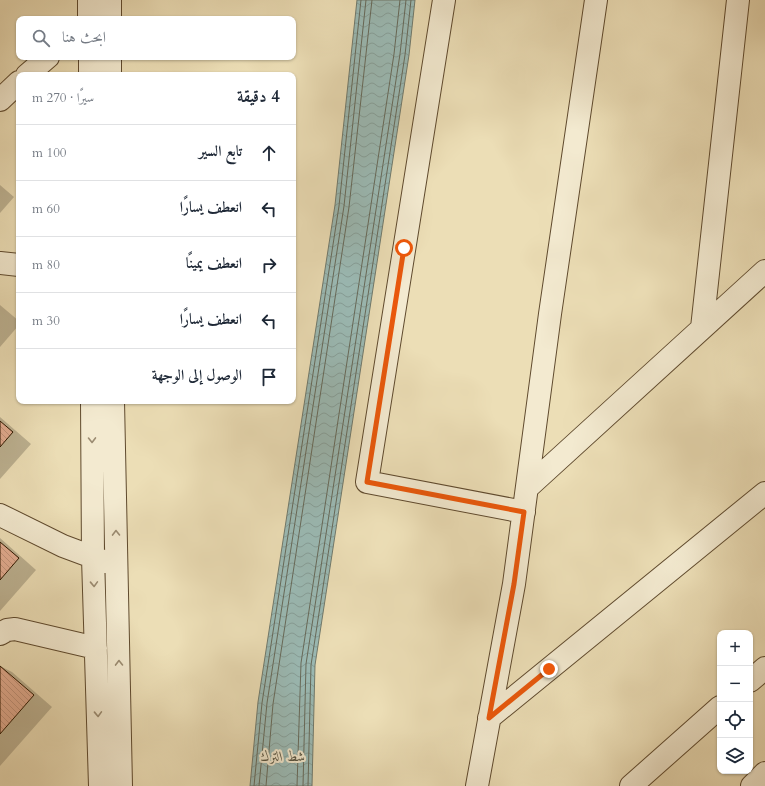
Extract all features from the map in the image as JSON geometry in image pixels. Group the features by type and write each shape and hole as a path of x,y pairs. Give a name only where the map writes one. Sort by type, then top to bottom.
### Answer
{"street":[{"path":"89,0 89,16"},
{"path":"110,0 110,16"},
{"path":"444,0 367,482 524,512"},
{"path":"477,786 514,584 550,314 596,0"},
{"path":"702,328 738,0"},
{"path":"30,72 44,60"},
{"path":"90,60 90,72"},
{"path":"110,60 110,72"},
{"path":"0,100 16,85"},
{"path":"0,263 16,265"},
{"path":"527,488 765,271"},
{"path":"92,404 93,558 100,786"},
{"path":"113,404 121,786"},
{"path":"489,718 765,493"},
{"path":"0,515 38,534 93,558 117,566"},
{"path":"0,634 7,630 15,630 96,648"},
{"path":"753,678 765,668"},
{"path":"631,786 717,710"},
{"path":"752,786 765,773"}],"water":[{"name":"شط الترك","path":"357,0 415,0 409,55 315,665 312,786 250,786 258,702 335,205"}],"building":[{"path":"0,421 13,432 0,447"},
{"path":"0,542 19,558 0,580"},
{"path":"0,666 34,695 0,734"}],"route":[{"path":"404,248 367,482 524,512 514,584 489,718 549,669"}]}
